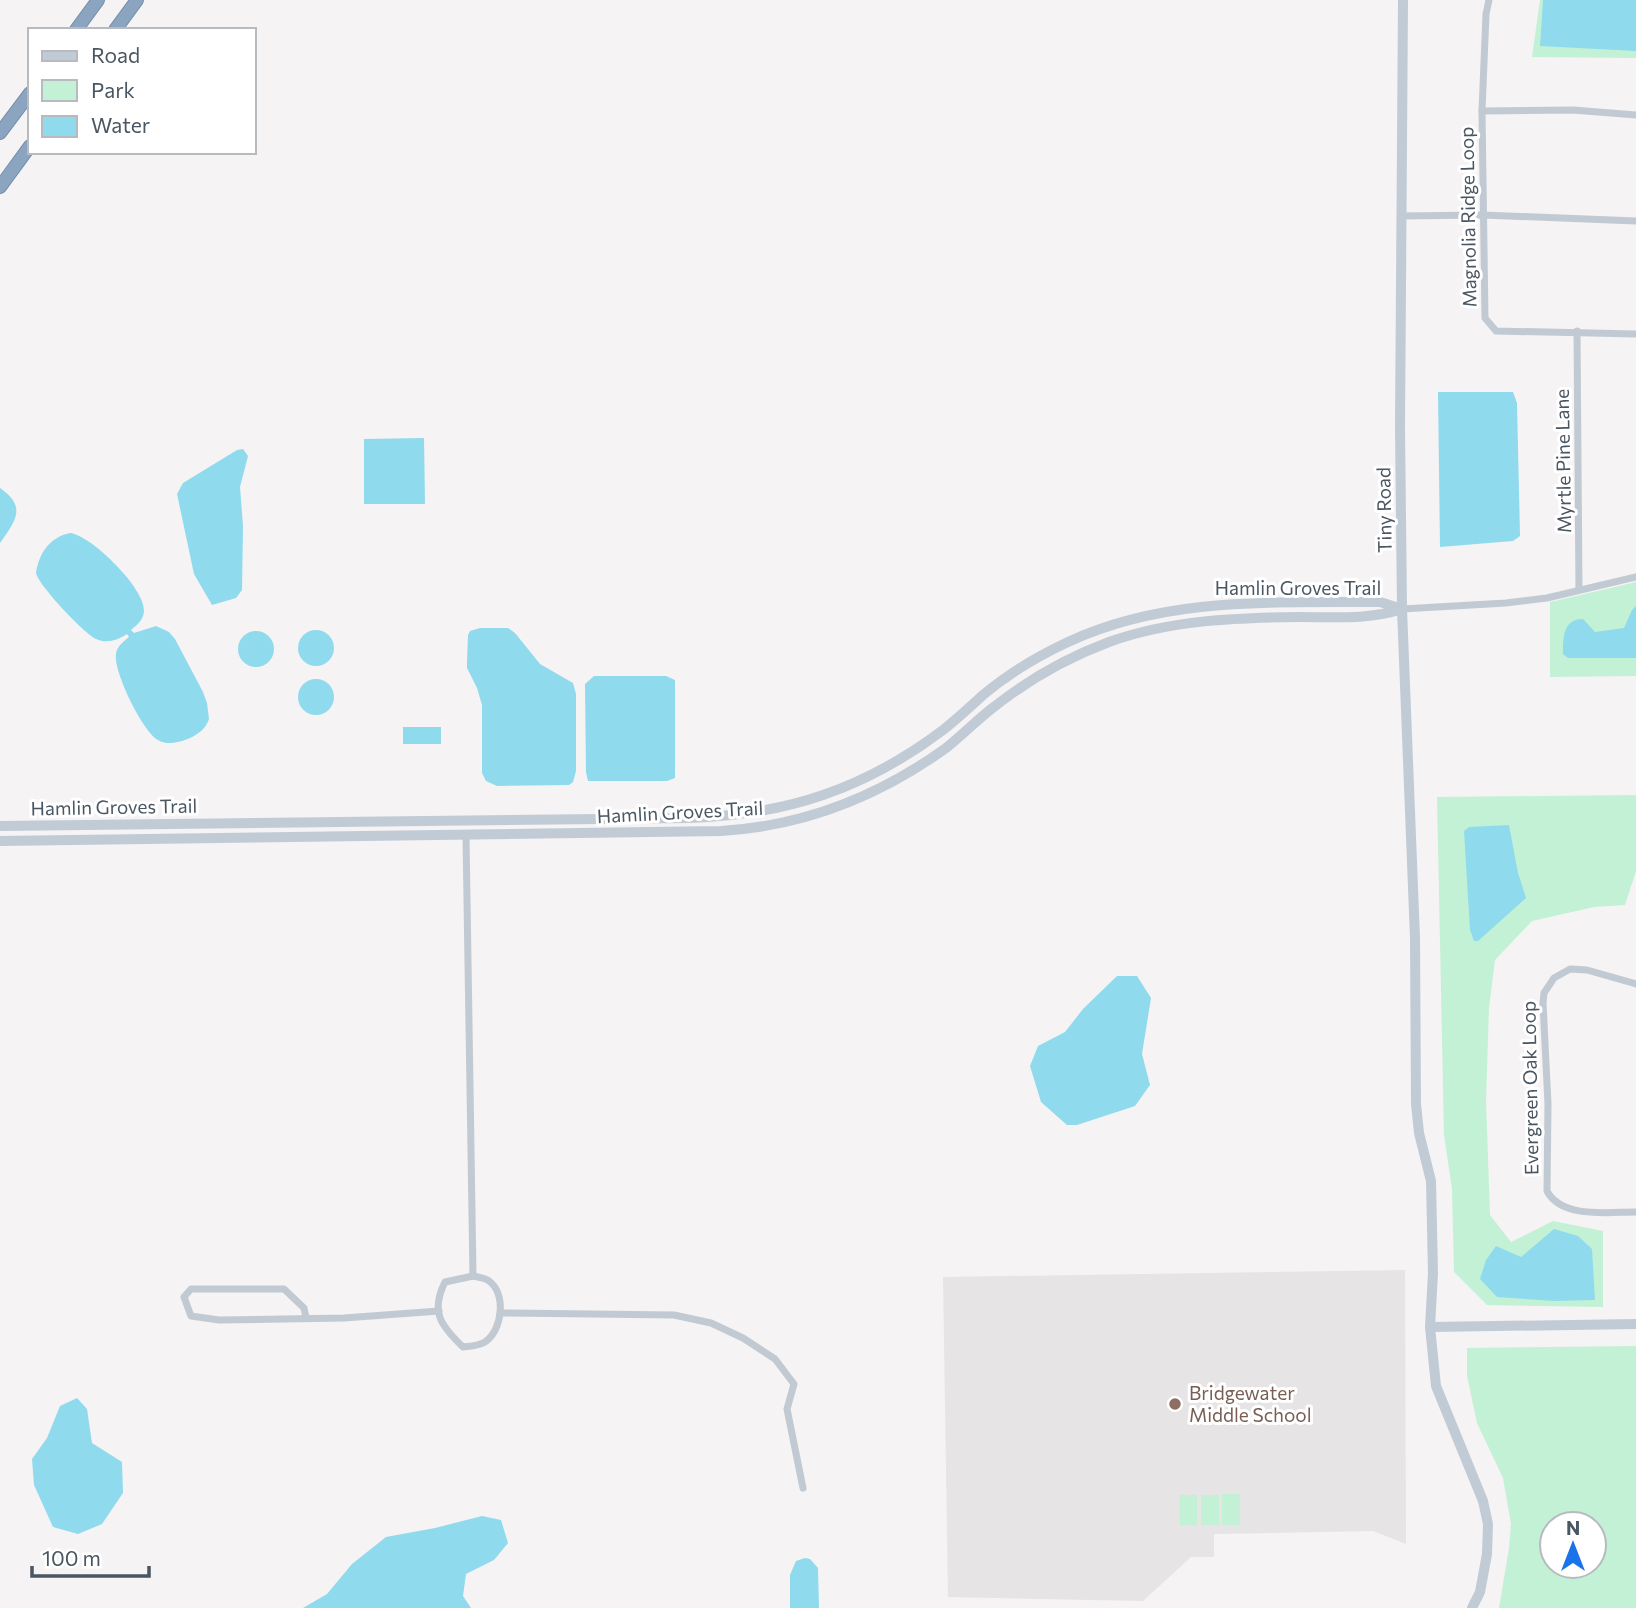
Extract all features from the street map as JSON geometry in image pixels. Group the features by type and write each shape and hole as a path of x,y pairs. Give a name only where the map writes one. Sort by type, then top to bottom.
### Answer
{"highway":[{"path":"77,28 98,0"},
{"path":"116,28 137,0"},
{"path":"0,133 28,96"},
{"path":"0,187 28,149"}],"street":[{"name":"Tiny Road","path":"1403,0 1400,428 1402,609 1414,899 1416,1104 1419,1133 1431,1181 1433,1273 1430,1327 1436,1387 1483,1501 1488,1524 1487,1554 1479,1592 1472,1608"},
{"name":"Magnolia Ridge Loop","path":"1489,0 1486,14 1482,111 1485,318 1496,331 1636,334"},
{"path":"1482,111 1573,110 1636,115"},
{"path":"1401,216 1483,215 1636,222"},
{"name":"Myrtle Pine Lane","path":"1577,331 1579,590"},
{"path":"1402,609 1506,603 1636,577"},
{"name":"Hamlin Groves Trail","path":"0,826 720,817 770,811 809,801 869,777 901,760 1023,667 1067,643 1110,625 1168,610 1222,604 1380,602 1402,609"},
{"name":"Hamlin Groves Trail","path":"0,841 466,836 720,831 761,827 803,819 874,792 927,761 1035,678 1070,658 1111,642 1159,628 1195,622 1247,618 1381,616 1402,609"},
{"path":"720,817 720,831"},
{"path":"466,821 473,1276"},
{"name":"Evergreen Oak Loop","path":"1636,984 1587,970 1570,970 1561,972 1548,985 1543,1003 1548,1104 1547,1191 1551,1198 1563,1207 1594,1212 1636,1212"},
{"path":"473,1276 489,1280 498,1292 500,1313 496,1328 487,1341 476,1346 463,1347 448,1332 439,1311 438,1297 445,1282 473,1276"},
{"path":"306,1318 304,1308 284,1289 191,1289 184,1297 191,1316 219,1320 306,1318 439,1311"},
{"path":"500,1313 674,1315 711,1323 743,1338 775,1359 794,1384 787,1409 803,1488"},
{"path":"1430,1327 1636,1324"}],"shaded area":[{"name":"Bridgewater Middle School","path":"1405,1270 1406,1544 1373,1531 1214,1534 1214,1557 1191,1557 1143,1601 948,1597 943,1277"}],"green space":[{"path":"1540,0 1636,0 1636,58 1532,57"},
{"path":"1636,582 1636,676 1550,677 1550,602"},
{"path":"1636,795 1636,871 1625,905 1594,907 1532,921 1495,960 1489,1008 1486,1101 1490,1215 1511,1242 1553,1221 1603,1231 1603,1307 1487,1305 1454,1272 1452,1189 1444,1135 1437,797"},
{"path":"1636,1346 1636,1608 1499,1608 1511,1524 1503,1478 1477,1423 1467,1376 1467,1348"},
{"path":"1222,1494 1240,1494 1240,1525 1222,1525"},
{"path":"1179,1495 1197,1495 1197,1525 1180,1525"},
{"path":"1201,1495 1219,1495 1219,1525 1201,1525"}],"water":[{"path":"1543,0 1636,0 1636,51 1540,46"},
{"path":"1438,392 1513,392 1517,403 1520,536 1513,541 1440,547"},
{"path":"424,438 425,504 364,504 364,439"},
{"path":"243,449 248,456 240,487 243,526 242,590 236,598 212,605 194,574 177,494 183,483"},
{"path":"0,488 14,501 16,514 0,543"},
{"path":"70,533 91,543 103,553 137,591 143,602 144,612 141,620 131,630 134,633 156,626 169,632 175,639 207,703 209,719 196,735 170,743 162,742 152,735 130,700 116,662 117,651 129,637 127,634 112,641 96,639 63,609 39,579 36,573 47,547 57,538"},
{"path":"1636,606 1636,658 1568,658 1563,654 1564,636 1571,622 1583,619 1595,632 1624,628"},
{"path":"480,628 508,628 540,664 573,683 576,694 576,771 573,782 569,785 497,786 486,781 482,773 482,705 467,668 468,635 470,631"},
{"path":"316,630 328,636 334,648 328,660 316,666 304,660 298,648 304,636"},
{"path":"256,631 268,637 274,649 268,661 256,667 244,661 238,649 244,637"},
{"path":"594,676 666,676 675,680 675,778 667,781 588,781 585,684"},
{"path":"316,679 328,685 334,697 328,709 316,715 304,709 298,697 304,685"},
{"path":"403,727 441,727 441,744 403,744"},
{"path":"1509,825 1518,873 1526,898 1478,941 1474,941 1470,930 1464,831 1469,827"},
{"path":"1117,976 1137,976 1151,998 1142,1054 1150,1085 1135,1106 1077,1125 1067,1125 1041,1102 1030,1066 1038,1046 1065,1032 1083,1009"},
{"path":"1554,1229 1578,1236 1592,1249 1595,1300 1554,1301 1497,1297 1480,1279 1486,1260 1496,1246 1521,1257"},
{"path":"77,1398 87,1409 92,1443 122,1462 123,1493 102,1524 78,1534 53,1527 34,1485 32,1459 47,1438 60,1406"},
{"path":"482,1516 501,1520 508,1543 494,1560 466,1574 463,1596 471,1608 303,1608 327,1594 352,1564 386,1537"},
{"path":"810,1559 818,1568 819,1608 790,1608 790,1575 796,1561"}],"place":[{"name":"Bridgewater Middle School","path":"1175,1404"}]}
